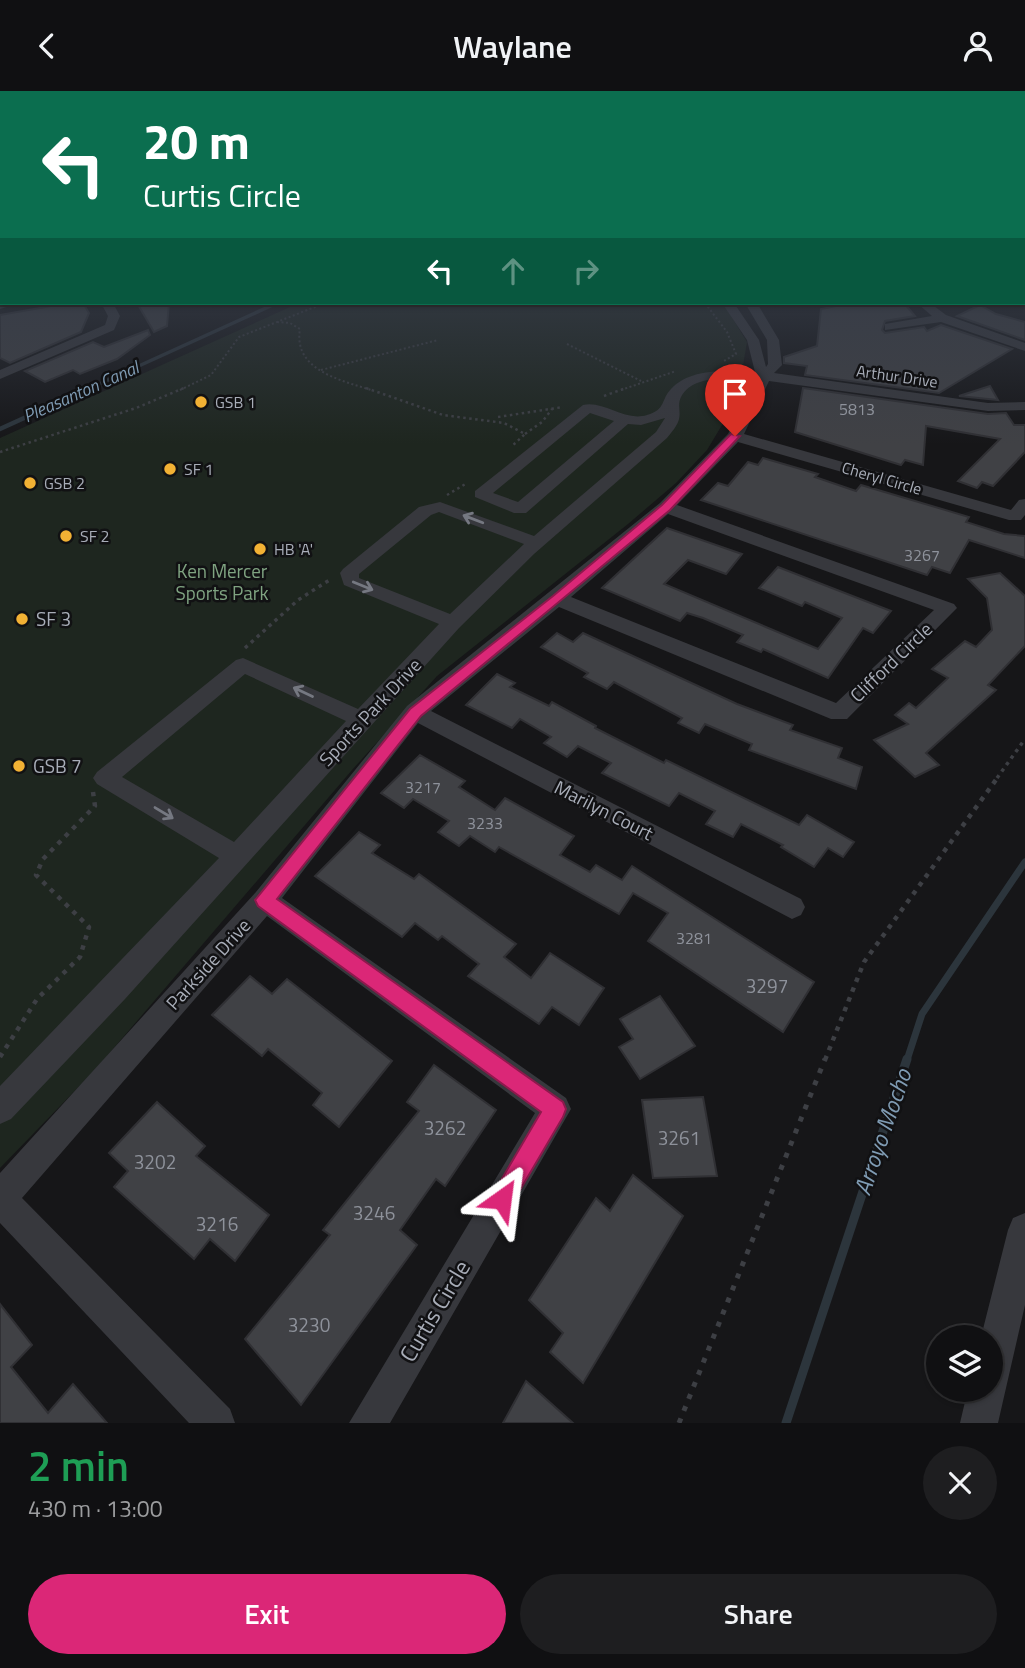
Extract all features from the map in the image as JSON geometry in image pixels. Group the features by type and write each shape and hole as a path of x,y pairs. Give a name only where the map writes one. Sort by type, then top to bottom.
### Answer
{"street":[{"path":"0,375 110,327 113,319"},
{"path":"739,319 753,340 757,363 764,376"},
{"name":"Parkside Drive","path":"0,1198 265,900 415,712 557,599 666,507 735,436 764,376 775,365 773,339 761,319"},
{"path":"889,327 931,319"},
{"path":"948,319 1025,347"},
{"path":"718,369 754,348"},
{"name":"Sports Park Drive","path":"0,1108 90,1019 452,622 558,523 662,435 672,419 671,406 681,388 718,369 764,376"},
{"name":"Arthur Drive","path":"764,376 988,407 1025,406"},
{"path":"558,523 481,495 588,408 625,419 649,422 662,416 671,406"},
{"path":"520,509 625,419"},
{"name":"Cheryl Circle","path":"735,436 1015,516 1025,504"},
{"path":"452,622 351,582 349,573 425,511 440,507 537,543"},
{"name":"Clifford Circle","path":"557,599 839,713 947,608 666,507"},
{"path":"237,856 98,780 241,659 363,720"},
{"name":"Marilyn Court","path":"415,712 792,907"},
{"name":"Curtis Circle","path":"265,900 555,1109 368,1423"},
{"path":"0,1198 216,1423"},
{"path":"1002,1325 1025,1230"},
{"path":"979,1423 984,1402"}],"path":[{"path":"0,452 136,408 183,389 211,375 239,338 283,319"},
{"path":"717,319 727,332 736,354 718,369"},
{"path":"276,322 300,328 295,339 297,349 307,361 321,370 439,414 496,418 573,406"},
{"path":"321,370 438,340"},
{"path":"566,344 641,381"},
{"path":"599,397 641,381 679,371"},
{"path":"507,451 542,422 552,409"},
{"path":"496,418 525,434"},
{"path":"440,497 458,491 468,482"},
{"path":"241,659 298,600 337,573"},
{"path":"679,1423 864,962 1025,739"},
{"path":"0,1058 37,999 80,957 89,927 54,896 36,875 43,859 95,806 98,780"}],"green space":[{"name":"Ken Mercer Sports Park","path":"263,319 733,319 747,342 740,383 728,415 707,450 676,483 628,524 437,676 352,770 95,1070 0,1168 0,438"}],"building":[{"path":"0,319 86,319 81,332 10,363 0,358"},
{"path":"146,319 168,319 167,326 154,332"},
{"path":"820,319 896,319 885,321 882,330 885,333 924,327 927,331 941,325 1012,349 939,393 805,375 807,366 784,363 784,357 817,346"},
{"path":"966,319 1015,319 1025,322 1025,340"},
{"path":"148,330 150,335 117,359 80,374 73,370 45,382 25,371 93,342 104,347"},
{"path":"990,386 998,400 959,396"},
{"path":"803,388 988,414 1006,413 1014,425 1025,425 1025,452 993,486 982,482 977,488 958,481 1000,439 926,426 923,465 905,460 901,465 795,432"},
{"path":"763,458 818,474 815,477 856,491 861,485 969,517 966,522 1004,534 1025,536 1025,558 969,540 950,573 932,567 927,575 701,500 718,483 728,486 748,462 758,465"},
{"path":"667,528 742,554 726,574 688,560 664,584 818,649 842,618 805,602 802,606 759,588 778,567 891,611 873,633 863,628 828,678 763,649 761,652 737,642 743,635 703,618 687,613 680,621 602,588"},
{"path":"1000,573 1025,596 1025,646 988,685 996,690 926,753 939,765 915,777 874,740 908,724 895,715 909,703 916,708 948,678 932,669 965,641 976,647 992,630 987,598 968,579"},
{"path":"557,633 573,642 583,633 737,704 793,725 790,730 842,748 838,758 862,767 856,789 749,750 752,744 705,724 699,733 678,723 682,718 614,682 607,689 584,677 588,673 541,647"},
{"path":"497,674 515,683 510,687 549,706 552,702 596,726 595,728 664,763 666,760 799,825 807,815 854,842 843,857 828,848 814,867 781,847 783,845 741,824 733,837 706,824 715,811 679,793 669,806 602,773 611,763 578,746 567,757 544,743 551,737 520,719 512,728 466,705"},
{"path":"420,755 465,781 459,787 495,810 505,798 574,836 560,855 590,872 596,865 622,880 632,866 814,982 783,1032 648,941 668,913 633,893 619,914 499,847 495,852 470,836 459,846 438,832 449,821 413,799 404,808 381,793"},
{"path":"359,832 380,845 372,853 414,879 419,874 516,944 504,957 531,978 550,953 604,988 579,1025 552,1007 539,1024 468,976 479,964 442,936 438,940 415,923 402,937 315,876"},
{"path":"250,976 272,994 287,979 392,1061 339,1127 313,1105 322,1093 268,1049 262,1056 212,1015"},
{"path":"660,996 695,1046 640,1079 619,1047 633,1039 620,1019"},
{"path":"434,1065 496,1110 445,1186 436,1179 400,1230 417,1245 301,1405 245,1339 330,1235 323,1230 419,1111 407,1102"},
{"path":"703,1097 717,1176 653,1178 642,1100"},
{"path":"157,1102 205,1146 196,1156 269,1215 235,1261 210,1239 194,1259 114,1187 128,1171 109,1153"},
{"path":"633,1175 683,1216 583,1383 550,1352 563,1333 529,1300 596,1198 610,1211"},
{"path":"0,1304 32,1345 11,1367 48,1413 73,1384 107,1423 0,1423"},
{"path":"526,1381 573,1423 503,1423"}],"waterway":[{"name":"Pleasanton Canal","path":"86,390 242,319"},
{"name":"Pleasanton Canal","path":"0,429 90,388"},
{"name":"Arroyo Mocho","path":"907,1060 922,1014 1025,862"},
{"name":"Arroyo Mocho","path":"786,1423 907,1059"}],"place":[{"name":"GSB 1","path":"201,402"},
{"name":"SF 1","path":"170,469"},
{"name":"GSB 2","path":"30,483"},
{"name":"SF 2","path":"66,536"},
{"name":"HB 'A'","path":"260,549"},
{"name":"SF 3","path":"22,619"},
{"name":"GSB 7","path":"19,766"}],"route":[{"path":"502,1199 555,1109 265,900 415,712 557,599 666,507 735,436"}]}
